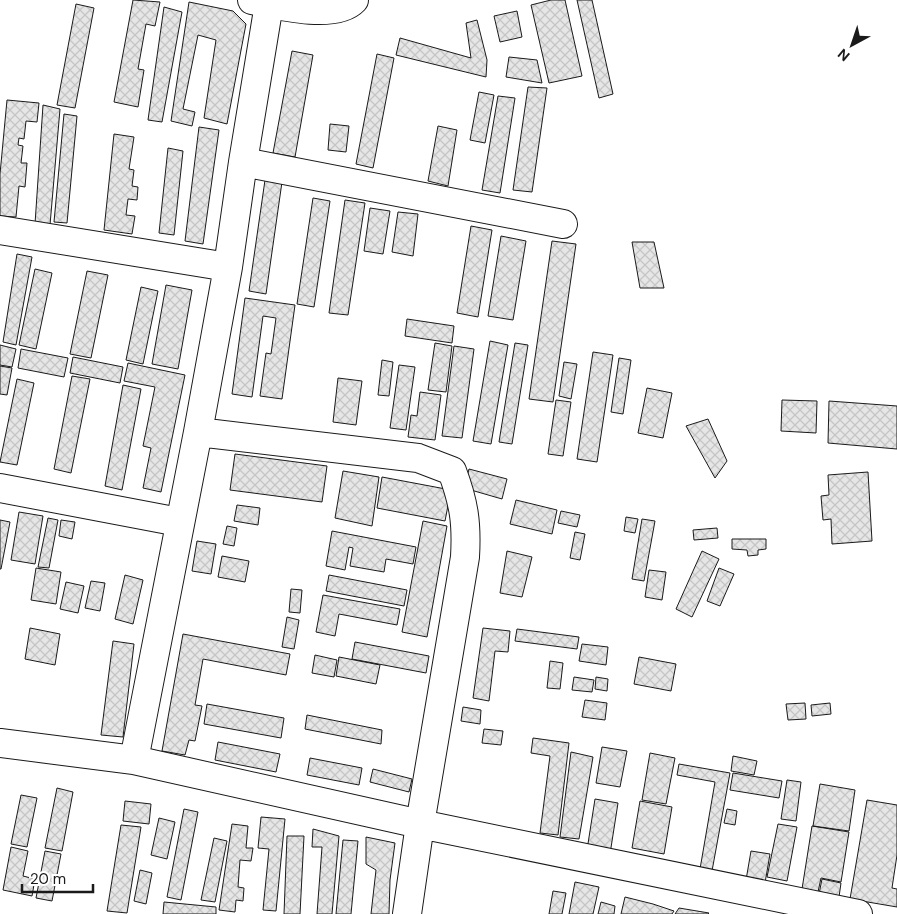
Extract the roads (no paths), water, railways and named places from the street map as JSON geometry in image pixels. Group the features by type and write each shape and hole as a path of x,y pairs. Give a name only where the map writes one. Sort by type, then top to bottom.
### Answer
{"street":[{"path":"134,760 198,432 228,266 243,162 261,2 315,11 332,10 354,0"},
{"path":"243,162 563,224"},
{"path":"0,230 228,266"},
{"path":"198,432 418,458 452,471 464,507 467,530 465,557 420,824 407,914"},
{"path":"0,488 179,522"},
{"path":"0,743 134,760 420,824 858,914"}]}
